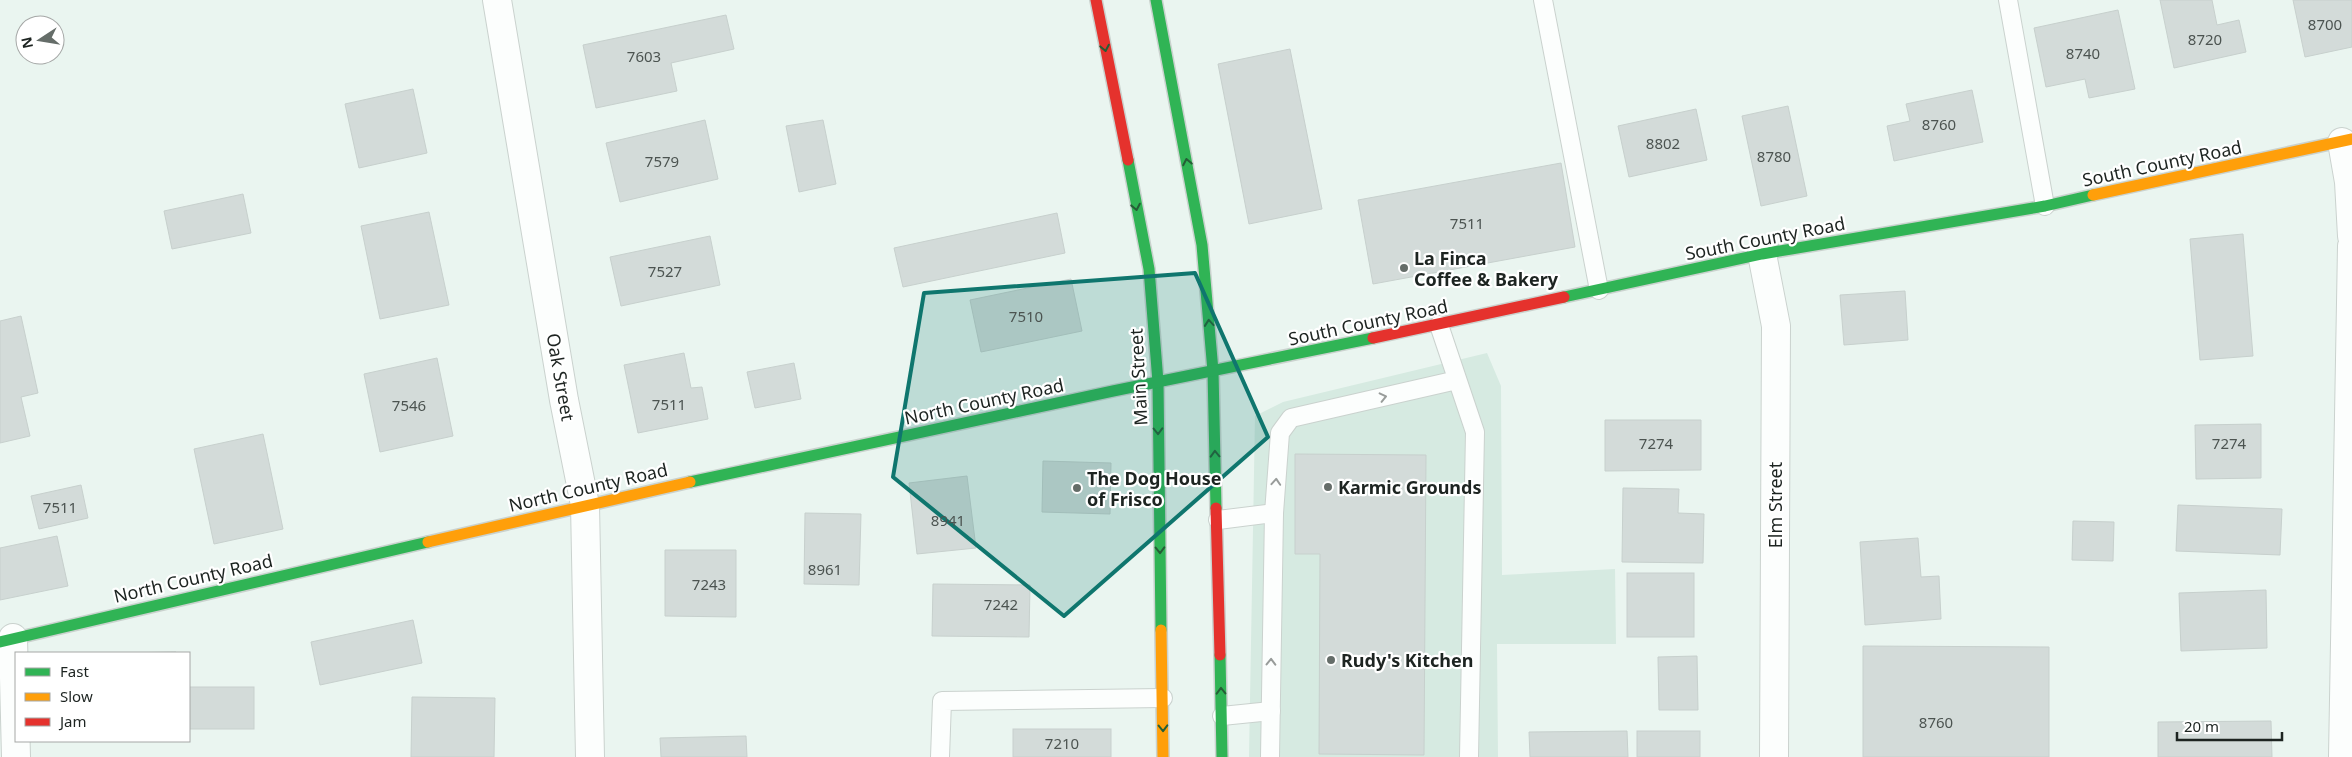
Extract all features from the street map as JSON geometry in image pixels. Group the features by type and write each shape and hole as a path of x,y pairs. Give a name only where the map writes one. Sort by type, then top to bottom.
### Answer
{"street":[{"name":"Oak Street","path":"497,0 564,400 584,505 590,757"},
{"name":"Main Street","path":"1096,0 1149,269 1158,382 1163,757"},
{"path":"1156,0 1202,245 1213,371 1218,520 1222,757"},
{"path":"2347,141 2352,236"},
{"name":"South County Road","path":"1185,376 1438,325 1762,254 2045,206 2347,141"},
{"path":"2343,757 2352,246"},
{"name":"Elm Street","path":"1762,254 1776,326 1774,757"},
{"name":"North County Road","path":"6,640 584,505 1185,376"},
{"path":"6,640 16,757"}],"lane":[{"path":"1543,0 1599,290"},
{"path":"2008,0 2045,206"},
{"path":"1438,325 1475,432 1470,757"},
{"path":"1270,757 1274,513 1280,434 1291,418 1457,380"},
{"path":"1218,520 1274,513"},
{"path":"940,757 942,700 1162,698"},
{"path":"1222,716 1270,711"}],"highlighted area":[{"path":"1195,273 1268,437 1064,616 893,477 924,293"}],"shaded area":[{"path":"1487,353 1501,386 1502,575 1615,569 1616,644 1497,644 1498,757 1249,757 1255,416 1283,402"}],"building":[{"path":"2160,0 2212,0 2217,25 2239,20 2246,52 2174,68"},
{"path":"2293,0 2352,0 2352,47 2305,57"},
{"path":"2118,10 2135,89 2089,98 2085,79 2046,87 2034,28"},
{"path":"726,15 734,49 671,63 677,91 596,108 583,45"},
{"path":"1290,49 1322,209 1249,224 1218,64"},
{"path":"413,89 427,153 359,168 345,104"},
{"path":"1972,90 1983,142 1894,161 1887,126 1910,121 1906,104"},
{"path":"1788,106 1807,196 1761,206 1742,116"},
{"path":"1696,109 1707,160 1629,177 1618,126"},
{"path":"705,120 718,179 620,202 606,143"},
{"path":"823,120 836,184 799,192 786,126"},
{"path":"1561,163 1575,247 1373,284 1358,200"},
{"path":"243,194 251,233 172,249 164,211"},
{"path":"429,212 449,305 380,319 361,226"},
{"path":"1057,213 1065,253 903,287 894,248"},
{"path":"2243,234 2253,356 2200,360 2190,239"},
{"path":"710,236 720,285 621,306 610,257"},
{"path":"1071,279 1082,331 981,352 970,300"},
{"path":"1905,291 1908,340 1844,345 1840,295"},
{"path":"21,316 38,393 21,397 30,436 0,443 0,321"},
{"path":"684,353 691,388 702,387 708,419 638,433 624,365"},
{"path":"437,358 453,436 380,452 364,374"},
{"path":"794,363 801,399 755,408 747,372"},
{"path":"1605,420 1701,420 1701,470 1605,471"},
{"path":"2261,424 2261,478 2196,479 2195,425"},
{"path":"263,434 283,529 214,544 194,449"},
{"path":"1295,454 1426,455 1424,755 1319,754 1320,554 1295,554"},
{"path":"1043,461 1111,463 1110,514 1042,512"},
{"path":"967,476 976,548 917,554 909,483"},
{"path":"81,485 88,518 39,529 31,496"},
{"path":"1623,488 1679,489 1678,513 1704,514 1703,563 1622,562"},
{"path":"2178,505 2282,509 2280,555 2176,551"},
{"path":"805,513 861,514 859,585 804,584"},
{"path":"2073,521 2114,522 2113,561 2072,560"},
{"path":"57,536 68,586 0,600 0,548"},
{"path":"1918,538 1921,577 1939,576 1941,619 1865,625 1860,542"},
{"path":"665,550 736,550 736,617 665,616"},
{"path":"1627,573 1694,573 1694,637 1627,637"},
{"path":"933,584 1030,585 1029,637 932,636"},
{"path":"2266,590 2267,648 2181,651 2179,593"},
{"path":"413,620 422,663 320,685 311,642"},
{"path":"1863,646 2049,647 2049,757 1863,757"},
{"path":"1697,656 1698,710 1659,710 1658,657"},
{"path":"190,687 254,687 254,729 190,729"},
{"path":"412,697 495,698 494,757 411,757"},
{"path":"2271,721 2272,757 2158,757 2158,722"},
{"path":"1013,729 1111,729 1111,757 1013,757"},
{"path":"1627,731 1628,757 1530,757 1529,732"},
{"path":"1637,731 1700,731 1700,757 1637,757"},
{"path":"746,736 747,757 661,757 660,738"}],"traffic: fast":[{"path":"1156,0 1202,245 1213,371 1216,508"},
{"path":"1128,160 1149,269 1158,382 1161,630"},
{"path":"1564,297 1762,254 2045,206 2093,195"},
{"path":"690,482 1113,391 1373,338"},
{"path":"0,642 428,542"},
{"path":"1220,655 1222,757"}],"traffic: slow":[{"path":"2093,195 2352,139"},
{"path":"428,542 690,482"},
{"path":"1161,630 1163,757"}],"traffic: jam":[{"path":"1096,0 1128,160"},
{"path":"1373,338 1564,297"},
{"path":"1216,508 1220,655"}],"place":[{"name":"La Finca Coffee & Bakery","path":"1404,268"},
{"name":"Karmic Grounds","path":"1328,487"},
{"name":"The Dog House of Frisco","path":"1077,488"},
{"name":"Rudy's Kitchen","path":"1331,660"}]}
